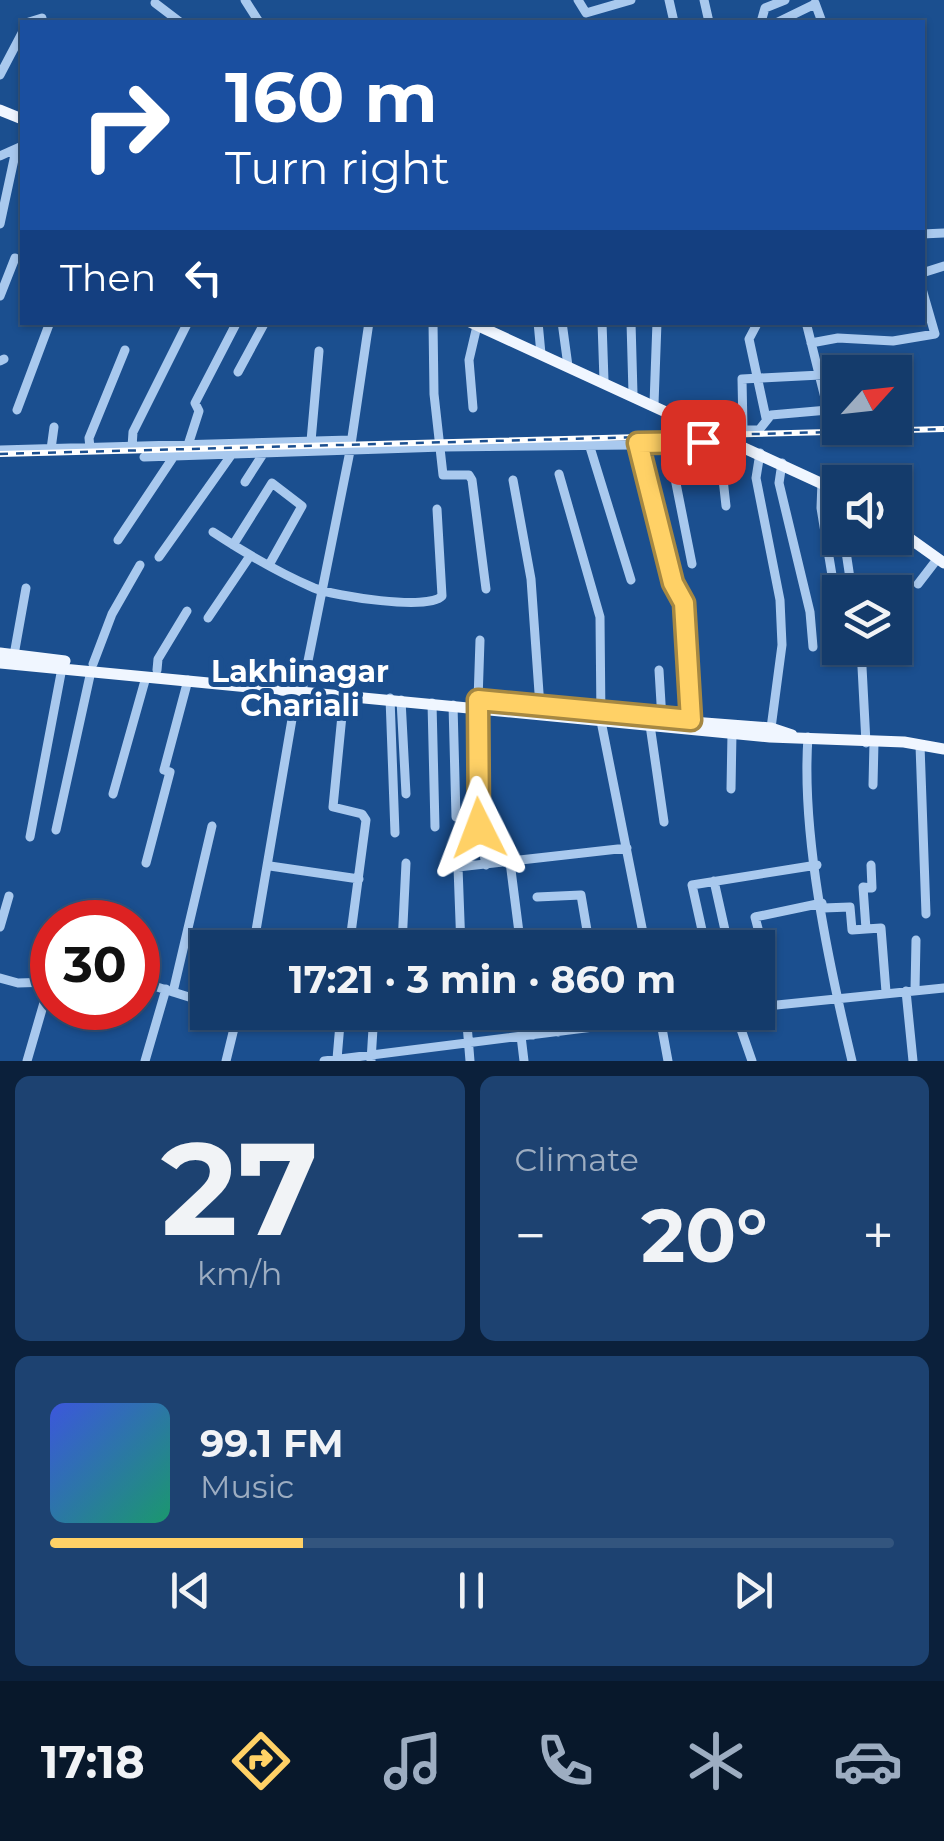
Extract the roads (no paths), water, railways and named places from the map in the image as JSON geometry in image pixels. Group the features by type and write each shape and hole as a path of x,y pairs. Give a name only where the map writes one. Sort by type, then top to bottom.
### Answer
{"main road":[{"path":"0,110 20,120"},
{"path":"499,329 541,354 822,482"},
{"path":"912,540 941,561"},
{"path":"0,653 92,667 601,718 771,728 792,735"},
{"path":"0,663 92,667"},
{"path":"151,673 188,680 453,705 540,707 601,718"},
{"path":"691,725 732,733 944,749"}],"street":[{"path":"578,0 586,13 631,0"},
{"path":"761,20 765,8 785,0"},
{"path":"782,20 815,2"},
{"path":"155,3 177,20"},
{"path":"36,20 42,18"},
{"path":"0,76 20,38"},
{"path":"0,156 19,148"},
{"path":"0,224 19,148"},
{"path":"0,296 15,258"},
{"path":"812,343 935,334 925,299"},
{"path":"17,410 49,325"},
{"path":"132,446 134,432 187,325"},
{"path":"188,445 199,411 195,403 200,388 235,325"},
{"path":"238,372 263,325"},
{"path":"257,930 350,446 369,325"},
{"path":"434,325 434,394 443,474 469,475 472,480 486,589"},
{"path":"472,408 469,360 474,325"},
{"path":"538,325 541,354"},
{"path":"562,325 568,366"},
{"path":"602,325 604,381"},
{"path":"631,325 633,394"},
{"path":"654,404 657,325"},
{"path":"712,430 760,430 766,418 749,339 756,325"},
{"path":"766,418 828,410 807,325"},
{"path":"90,448 89,438 125,350"},
{"path":"311,441 319,352"},
{"path":"743,428 739,386 742,380 820,375"},
{"path":"51,449 54,427"},
{"path":"0,450 311,441 350,446"},
{"path":"638,443 673,583 684,603 691,725"},
{"path":"668,443 692,564"},
{"path":"719,443 726,506"},
{"path":"588,444 631,580"},
{"path":"144,457 264,454 350,446 743,446"},
{"path":"760,453 756,478 780,600 782,645 771,728"},
{"path":"159,558 232,454"},
{"path":"245,482 264,454"},
{"path":"118,540 174,456"},
{"path":"782,463 779,483 810,612 813,647"},
{"path":"559,474 600,617 601,718 643,930"},
{"path":"513,480 531,579 540,707"},
{"path":"233,545 272,483 302,506 268,565"},
{"path":"213,532 250,556 322,591 390,602 439,602 437,508"},
{"path":"208,618 250,556"},
{"path":"918,584 941,561"},
{"path":"56,830 92,667 112,614 140,565"},
{"path":"14,654 26,588"},
{"path":"113,794 151,673 187,611"},
{"path":"480,640 478,812 486,865"},
{"path":"863,665 873,785"},
{"path":"30,837 62,668"},
{"path":"660,670 656,722 664,822"},
{"path":"146,863 170,772 164,770 188,680"},
{"path":"344,695 333,807 362,814 366,820 352,930"},
{"path":"396,699 406,794"},
{"path":"395,833 396,699"},
{"path":"432,703 436,827"},
{"path":"453,705 456,817"},
{"path":"731,790 732,733"},
{"path":"808,737 807,785 822,905 852,1061"},
{"path":"920,745 926,914"},
{"path":"144,1061 170,990 212,826"},
{"path":"460,930 458,867 627,848"},
{"path":"510,862 519,930"},
{"path":"403,930 406,864"},
{"path":"702,930 692,884 817,865"},
{"path":"866,930 863,887 872,888 871,865"},
{"path":"270,866 359,880"},
{"path":"714,881 725,930"},
{"path":"537,898 580,894 587,930"},
{"path":"0,927 9,896"},
{"path":"758,930 755,918 822,905 850,907 852,930 881,928 886,992"},
{"path":"913,1061 911,990 916,940"},
{"path":"0,978 30,983"},
{"path":"160,987 190,997"},
{"path":"775,1005 944,988"},
{"path":"27,1061 36,1030"},
{"path":"226,1061 232,1030"},
{"path":"336,1059 339,1030"},
{"path":"371,1058 373,1030"},
{"path":"467,1030 470,1061"},
{"path":"532,1030 533,1034"},
{"path":"324,1061 572,1030"},
{"path":"662,1030 668,1061"},
{"path":"741,1030 752,1061"},
{"path":"521,1036 524,1061"},
{"path":"414,1048 415,1061"}],"railway":[{"path":"0,454 944,429"}],"district":[{"name":"Lakhinagar Chariali","path":"300,689"}]}
